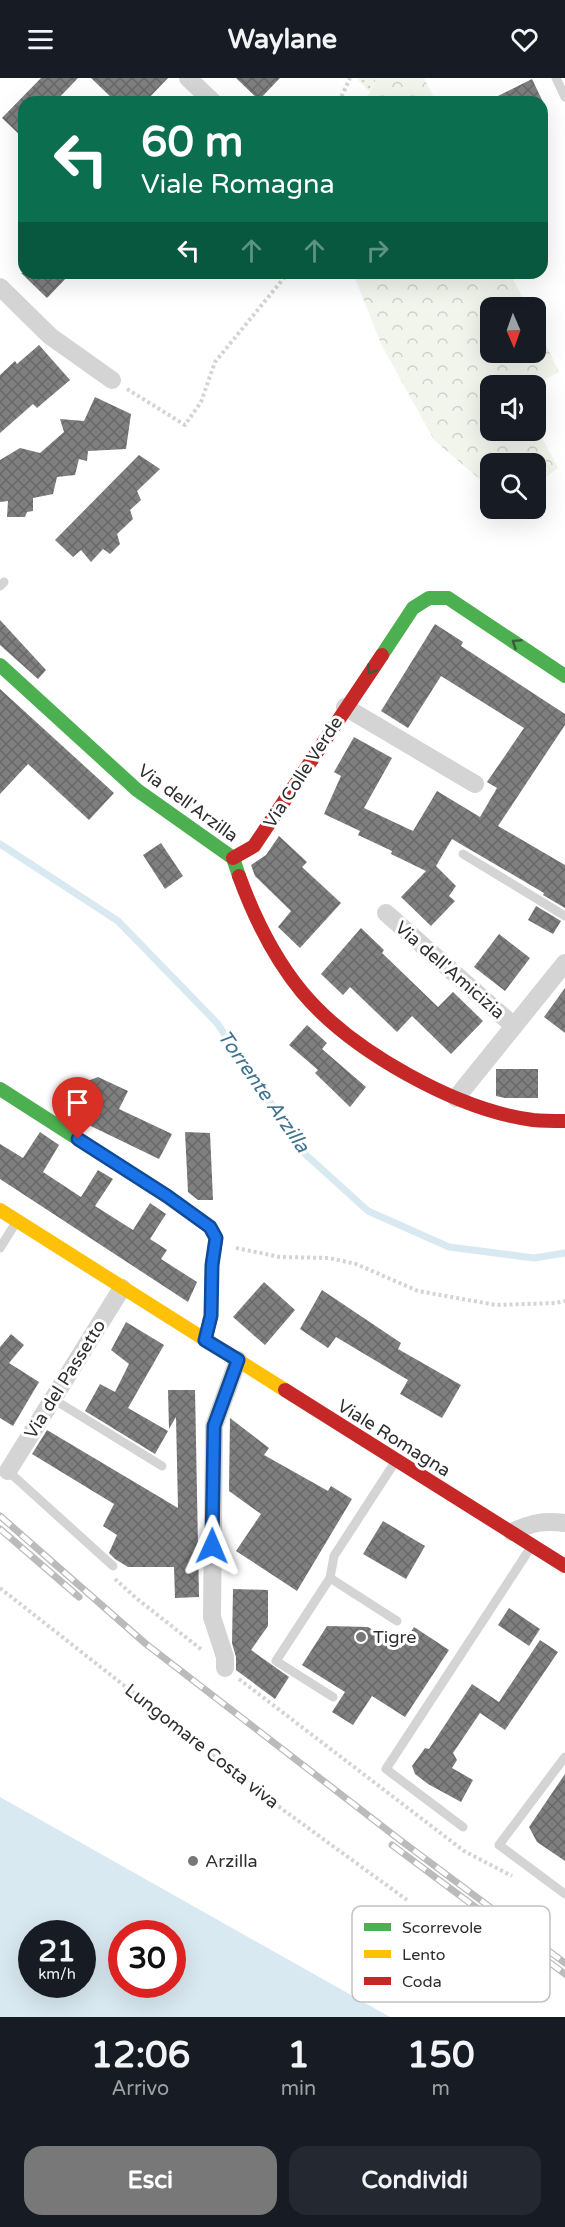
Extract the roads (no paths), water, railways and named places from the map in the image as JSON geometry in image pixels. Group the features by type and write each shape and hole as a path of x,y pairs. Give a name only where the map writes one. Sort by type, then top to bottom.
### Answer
{"street":[{"path":"188,78 207,96"},
{"path":"0,287 50,336 112,380"},
{"name":"Via Colle Verde","path":"233,858 254,846 413,608 429,598 448,598 565,676"},
{"name":"Via dell'Arzilla","path":"0,665 137,790 233,858 238,879 268,938 303,993 348,1036 402,1070 456,1098 509,1116 565,1121"},
{"name":"Via Colle Verde","path":"345,707 475,784"},
{"name":"Via dell'Amicizia","path":"386,913 514,1026"},
{"path":"456,1098 565,963"},
{"path":"0,1089 167,1196 210,1227 216,1238 212,1265 211,1316 205,1340"},
{"name":"Viale Romagna","path":"0,1210 565,1566"},
{"name":"Via del Passetto","path":"8,1471 122,1288"},
{"path":"225,1668 225,1657 212,1617 214,1426 238,1360"},
{"path":"512,1533 530,1523 551,1521 565,1523"}],"lane":[{"path":"555,78 565,97"},
{"path":"462,854 565,916"},
{"path":"0,1248 17,1221"},
{"path":"53,1399 162,1466"},
{"path":"333,1697 276,1661 330,1578 334,1556 396,1460"},
{"path":"8,1471 112,1570"},
{"path":"463,1827 386,1769 532,1545"},
{"path":"330,1578 397,1622"},
{"path":"565,1757 499,1845 565,1894"}],"waterway":[{"name":"Torrente Arzilla","path":"0,844 118,921 217,1023 304,1153 368,1211 449,1247 534,1258 565,1253"}],"railway":[{"path":"0,1516 146,1644 489,1906"},
{"path":"0,1529 79,1597"},
{"path":"392,1845 474,1906"},
{"path":"550,1952 565,1963"},
{"path":"550,1963 565,1974"}],"place":[{"name":"Tigre","path":"361,1637"},
{"name":"Arzilla","path":"193,1861"}]}
